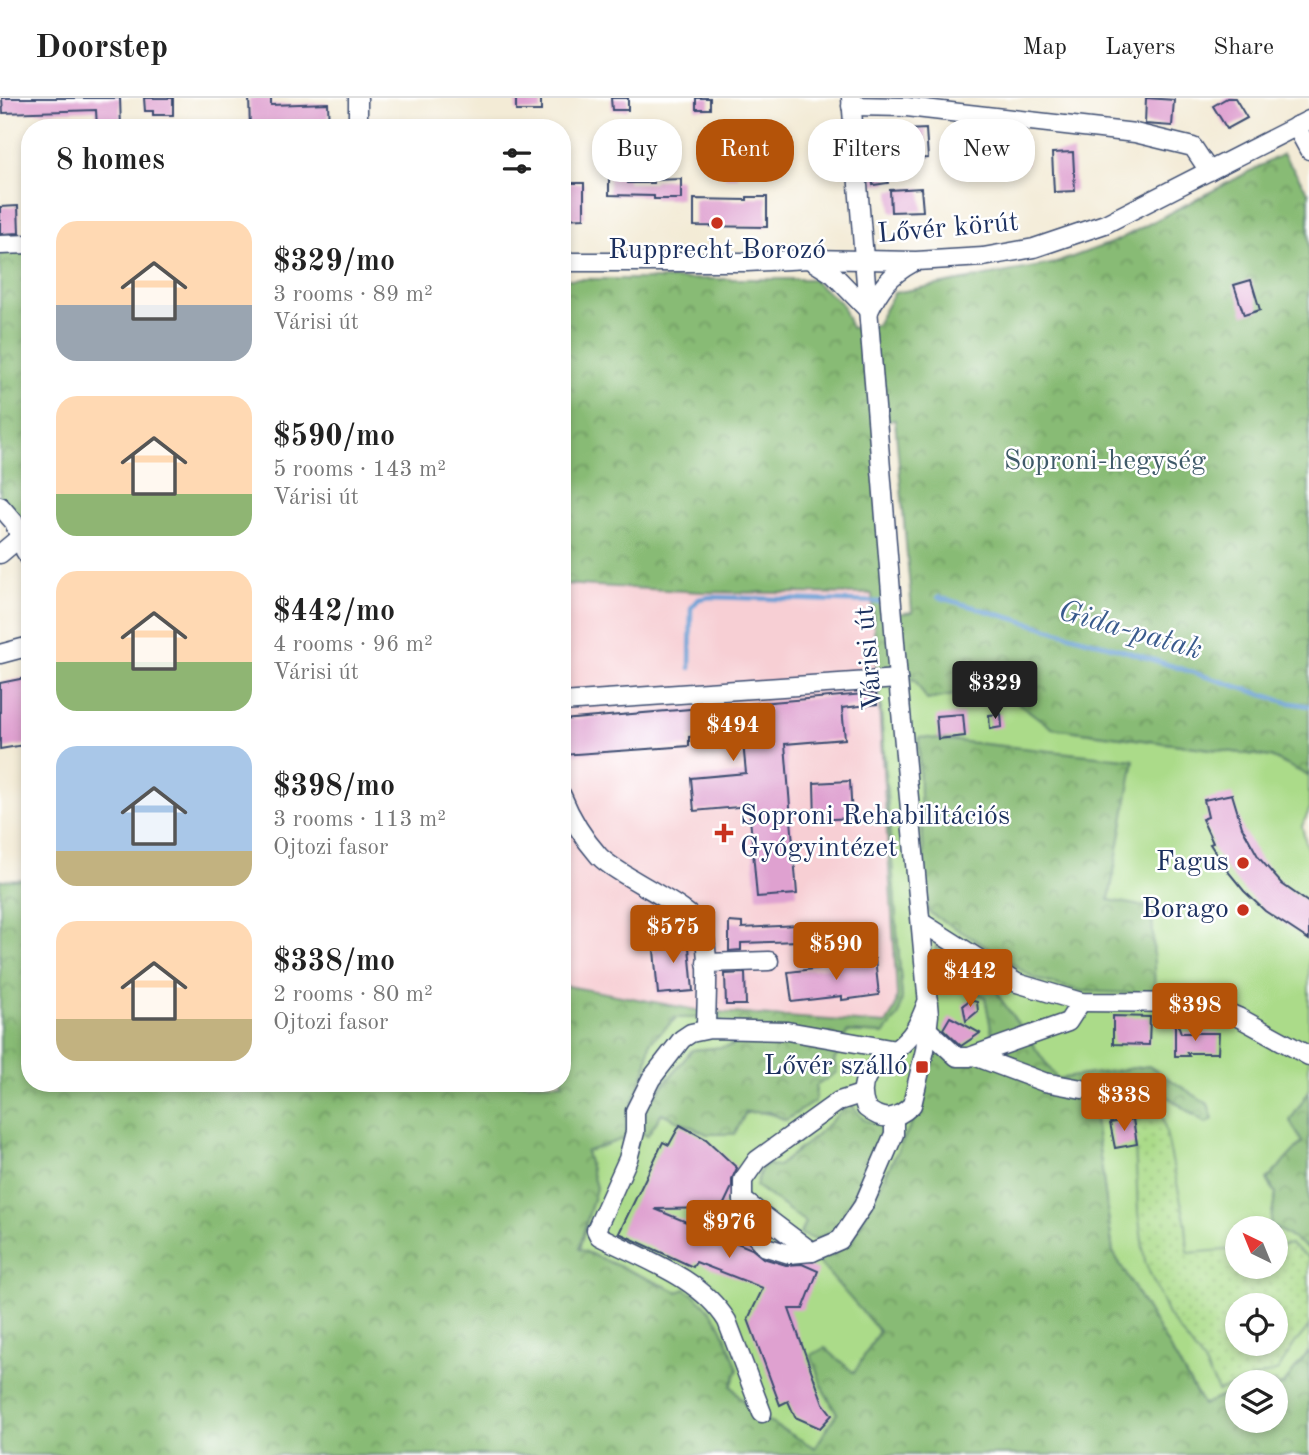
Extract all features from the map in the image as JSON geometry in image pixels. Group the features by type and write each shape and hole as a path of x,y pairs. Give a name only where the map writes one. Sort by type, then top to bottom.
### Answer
{"street":[{"path":"358,98 358,119"},
{"path":"851,102 1135,133 1193,147 1209,171"},
{"name":"Várisi út","path":"851,102 898,679 928,1000 928,1030 912,1105 894,1118"},
{"path":"1303,123 1309,150"},
{"name":"Lővér körút","path":"571,262 747,262 809,259 916,261 983,257 1034,248 1105,224 1303,123"},
{"path":"0,245 21,244"},
{"path":"809,259 833,274 869,311 880,287 895,273 916,261"},
{"path":"0,506 21,535"},
{"path":"0,554 21,546"},
{"path":"0,654 21,648"},
{"path":"571,701 898,679"},
{"path":"571,813 599,856 635,883 687,912 703,929 706,1029"},
{"path":"921,922 1017,983 1082,1002 1205,1003 1238,1017 1309,1056"},
{"path":"706,963 769,961"},
{"name":"Várisi út","path":"861,1094 865,1077 912,1035 928,1000"},
{"path":"928,1030 957,1057 964,1058 1068,1022 1082,1002"},
{"path":"762,1413 727,1321 719,1310 694,1285 599,1236 596,1230 628,1159 635,1132 635,1111 651,1079 691,1032 706,1029 787,1031 896,1050"},
{"path":"974,1056 1044,1082 1082,1089"},
{"path":"861,1094 866,1108 873,1114 881,1118 894,1118 894,1134 863,1206 840,1240 813,1252 789,1254 766,1247 747,1227 743,1180 757,1160 839,1101 861,1094"}],"shaded area":[{"name":"Soproni Rehabilitációs Gyógyintézet","path":"571,585 702,592 872,594 897,995 895,1009 886,1024 702,1011 571,987"}],"green space":[{"name":"Soproni-hegység","path":"1283,154 1309,193 1309,776 1271,757 1052,728 997,687 927,700 915,680 878,672 902,998 899,1015 884,1034 847,1032 834,1061 837,1072 816,1086 815,1101 786,1120 769,1112 746,1112 735,1134 707,1134 662,1113 647,1136 641,1132 646,1106 692,1050 732,1046 719,1018 676,1018 650,1042 646,1069 626,1119 628,1137 586,1152 596,1188 579,1249 678,1292 685,1289 696,1297 713,1314 729,1345 738,1369 731,1386 752,1412 815,1448 837,1413 824,1391 811,1355 825,1348 854,1373 879,1331 814,1257 832,1256 853,1239 921,1105 933,1050 964,1057 992,1033 985,997 934,974 936,944 992,978 1000,998 1057,1079 1149,1066 1208,1104 1213,1119 1206,1123 1161,1092 1092,1097 1113,1252 1203,1405 1225,1395 1225,1433 1288,1433 1288,1378 1309,1351 1309,1455 0,1455 0,880 21,879 21,1092 571,1092 571,987 702,1011 886,1024 895,1009 897,995 872,594 702,592 571,585 571,279 812,279 841,303 851,328 876,325 894,293 1056,263 1116,241","holes":["895,420 912,612 897,614 881,421"]},
{"path":"21,251 21,532 0,501 0,252"},
{"path":"878,672 915,680 927,700 997,687 1052,728 1271,757 1309,776 1309,811 1302,826 1309,856 1309,1091 1290,1121 1303,1142 1267,1180 1276,1193 1272,1216 1225,1216 1225,1279 1288,1279 1288,1236 1309,1249 1309,1351 1288,1378 1288,1370 1225,1370 1225,1395 1203,1405 1113,1252 1092,1097 1161,1092 1194,1116 1149,1066 1057,1079 1000,998 992,978 934,974 985,997 992,1033 964,1057 921,1105 853,1239 832,1256 879,1331 854,1374 825,1348 824,1391 837,1413 815,1448 752,1412 731,1386 738,1369 685,1289 679,1292 579,1249 596,1188 586,1152 625,1119 646,1069 650,1042 676,1018 719,1018 732,1047 692,1050 647,1136 662,1113 707,1134 736,1117 753,1112 763,1112 786,1120 815,1101 816,1086 836,1072 834,1061 847,1032 884,1034 902,998"},
{"path":"919,737 1134,760 1109,900 1152,908 1155,994 1081,991 1035,979 928,912 920,800"},
{"path":"1309,1091 1309,1249 1288,1236 1288,1216 1272,1216 1276,1193 1267,1180 1302,1142 1290,1121"},
{"path":"850,1103 864,1120 887,1127 845,1215 834,1230 815,1240 800,1234 805,1222 756,1186 760,1171 766,1164 777,1167 818,1134"},
{"path":"1162,1114 1186,1225 1188,1253 1225,1250 1225,1279 1288,1279 1288,1244 1309,1258 1309,1327 1288,1354 1288,1293 1225,1293 1225,1356 1287,1356 1278,1370 1225,1370 1225,1389 1218,1391 1204,1363 1168,1315 1145,1262 1138,1212 1134,1120"}],"building":[{"path":"2,98 120,98 121,119 96,119 96,110 3,113"},
{"path":"144,98 173,98 173,115 153,115 153,111 145,111"},
{"path":"249,98 271,98 271,105 328,103 329,119 250,119"},
{"path":"516,98 541,98 541,111 516,111"},
{"path":"611,98 628,98 628,110 612,110"},
{"path":"696,98 710,98 710,109 696,109"},
{"path":"1146,98 1174,100 1172,126 1145,124"},
{"path":"1227,98 1235,98 1247,118 1227,129 1213,106"},
{"path":"925,129 928,158 925,158"},
{"path":"1073,152 1075,191 1054,192 1052,153"},
{"path":"609,182 681,182 681,199 609,195"},
{"path":"571,183 584,183 584,218 571,219"},
{"path":"921,188 923,211 891,212 890,190"},
{"path":"747,197 767,197 767,227 694,226 694,199 747,200"},
{"path":"18,206 19,233 0,234 0,207"},
{"path":"1251,280 1260,310 1244,315 1234,285"},
{"path":"21,679 21,746 0,749 0,683"},
{"path":"876,693 877,704 842,708 845,739 785,744 797,894 757,897 749,806 694,811 691,778 746,773 742,732 689,737 689,746 571,754 571,719"},
{"path":"963,714 965,736 938,739 936,716"},
{"path":"1001,714 1002,727 990,729 989,715"},
{"path":"850,781 852,818 815,820 814,783"},
{"name":"Fagus","path":"1232,794 1242,827 1259,858 1282,884 1309,903 1309,940 1265,911 1244,891 1210,844 1213,843 1202,819 1208,817 1204,800"},
{"path":"729,922 742,923 742,928 798,925 799,941 741,943 741,950 729,951"},
{"path":"688,936 693,991 658,994 653,939"},
{"path":"875,959 879,995 792,1002 788,972"},
{"path":"745,973 746,1005 726,1005 725,974"},
{"path":"970,1000 977,1002 978,1011 966,1021 963,1005"},
{"path":"1113,1016 1150,1017 1149,1045 1113,1044"},
{"path":"950,1017 980,1033 961,1046 943,1029"},
{"path":"1177,1021 1181,1033 1219,1033 1218,1053 1187,1053 1189,1056 1175,1056"},
{"path":"1133,1119 1137,1144 1115,1148 1110,1123"},
{"path":"680,1125 706,1139 737,1168 732,1187 722,1208 655,1209 752,1249 763,1258 786,1265 802,1264 818,1271 803,1309 789,1309 823,1403 832,1415 820,1428 795,1417 788,1401 780,1405 748,1319 763,1288 696,1262 693,1267 619,1233 663,1142 669,1145"}],"waterway":[{"name":"Gida-patak","path":"690,668 691,608 699,599 710,597 880,602"},
{"name":"Gida-patak","path":"938,597 1119,649 1286,702 1309,706"}],"place":[{"name":"Rupprecht Borozó","path":"717,223"},
{"name":"Soproni Rehabilitációs Gyógyintézet","path":"724,833"},
{"name":"Fagus","path":"1243,863"},
{"name":"Borago","path":"1243,910"},
{"name":"Lővér szálló","path":"922,1067"}]}
